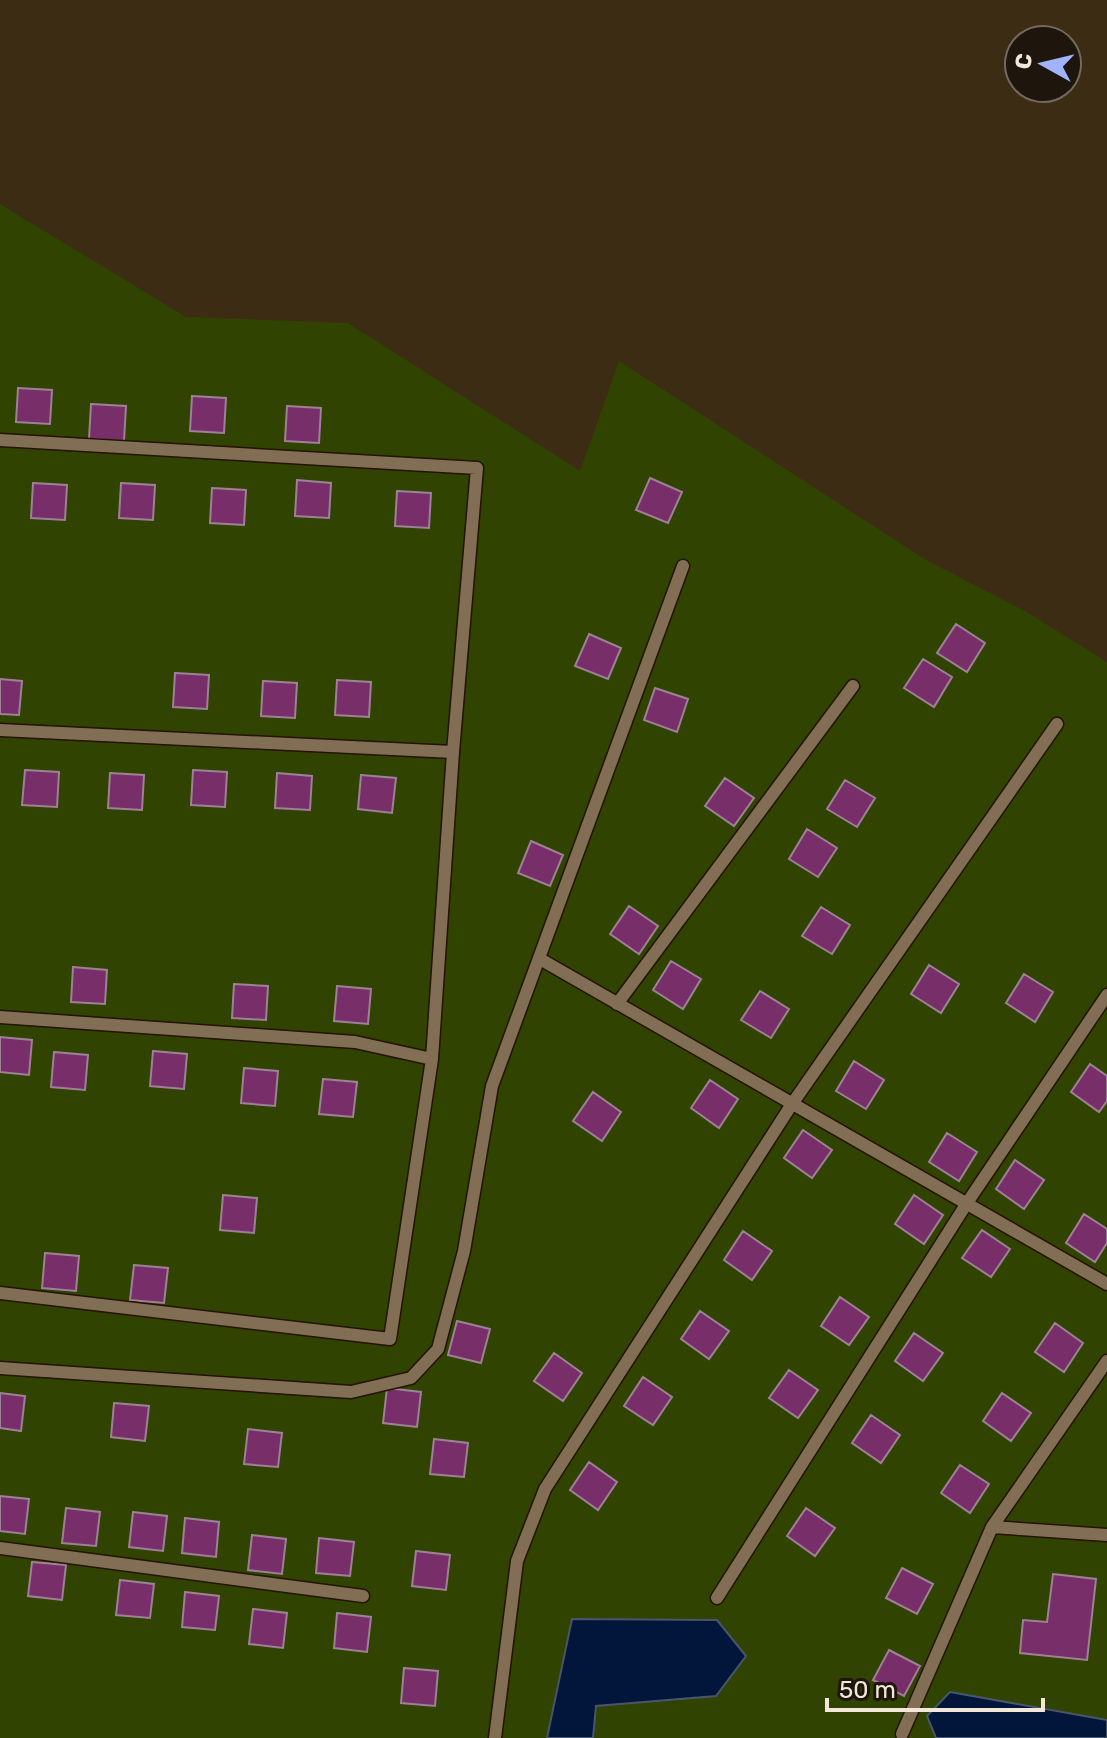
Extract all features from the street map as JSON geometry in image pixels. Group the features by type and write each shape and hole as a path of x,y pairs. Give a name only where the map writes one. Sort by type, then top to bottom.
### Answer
{"lane":[{"path":"0,440 477,468 432,1059 390,1339 0,1293"},
{"path":"0,1368 351,1392 411,1378 438,1349 464,1251 492,1086 683,566"},
{"path":"617,1004 853,686"},
{"path":"495,1738 517,1561 545,1489 792,1104 1057,724"},
{"path":"0,730 453,752"},
{"path":"540,959 1107,1284"},
{"path":"717,1598 967,1203 1107,995"},
{"path":"0,1017 355,1042 432,1059"},
{"path":"902,1734 992,1527 1107,1361"},
{"path":"992,1527 1107,1535"},
{"path":"0,1548 363,1596"}],"green space":[{"path":"0,204 186,317 348,323 580,471 619,361 926,560 1025,611 1107,662 1107,1738 0,1738"}],"water":[{"path":"572,1619 717,1620 746,1656 716,1696 596,1706 593,1738 547,1738"},
{"path":"950,1692 1107,1720 1107,1738 936,1738 927,1716"}],"building":[{"path":"18,388 52,390 50,424 16,422"},
{"path":"192,396 226,398 224,433 190,431"},
{"path":"91,404 126,406 124,441 89,439"},
{"path":"287,406 321,408 319,443 285,441"},
{"path":"650,478 682,492 668,523 636,510"},
{"path":"297,480 331,483 329,518 295,516"},
{"path":"33,483 67,485 65,520 31,518"},
{"path":"121,483 155,485 153,520 119,518"},
{"path":"212,488 246,490 244,525 210,523"},
{"path":"397,491 431,493 429,528 395,526"},
{"path":"956,624 985,643 967,672 937,653"},
{"path":"589,634 621,648 608,679 575,666"},
{"path":"923,659 952,677 934,707 904,688"},
{"path":"175,673 209,675 207,709 173,707"},
{"path":"0,679 22,681 19,715 0,714"},
{"path":"337,680 371,682 369,717 335,715"},
{"path":"263,681 297,683 295,718 261,716"},
{"path":"655,688 688,699 677,732 644,720"},
{"path":"25,770 59,772 57,807 22,805"},
{"path":"193,770 227,772 225,807 191,805"},
{"path":"110,773 144,775 142,810 108,808"},
{"path":"277,773 312,776 310,810 275,808"},
{"path":"361,775 396,778 392,813 358,809"},
{"path":"725,778 754,798 734,826 705,806"},
{"path":"845,780 875,798 857,827 827,809"},
{"path":"807,829 837,848 818,877 789,859"},
{"path":"531,841 563,855 550,886 518,873"},
{"path":"629,906 658,926 639,954 610,934"},
{"path":"821,907 850,925 832,954 802,936"},
{"path":"671,961 701,979 683,1009 653,990"},
{"path":"929,965 959,984 941,1013 911,994"},
{"path":"73,967 107,970 105,1004 71,1002"},
{"path":"1024,974 1053,992 1035,1022 1006,1003"},
{"path":"234,984 268,986 266,1020 232,1018"},
{"path":"337,986 371,989 368,1024 334,1021"},
{"path":"760,991 789,1009 771,1038 741,1020"},
{"path":"0,1037 32,1040 29,1075 0,1072"},
{"path":"153,1051 187,1054 184,1089 150,1086"},
{"path":"54,1052 88,1055 85,1090 51,1087"},
{"path":"854,1061 884,1080 866,1109 836,1091"},
{"path":"1090,1064 1107,1076 1107,1101 1099,1112 1071,1092"},
{"path":"244,1068 278,1071 275,1106 241,1103"},
{"path":"323,1079 357,1082 353,1117 319,1114"},
{"path":"710,1080 738,1099 719,1128 691,1108"},
{"path":"593,1092 621,1112 602,1141 573,1121"},
{"path":"803,1130 832,1150 812,1178 784,1158"},
{"path":"947,1133 977,1152 959,1181 929,1162"},
{"path":"1015,1160 1044,1180 1024,1209 996,1189"},
{"path":"223,1195 257,1198 254,1233 220,1230"},
{"path":"914,1195 943,1215 924,1244 895,1224"},
{"path":"1084,1214 1107,1229 1107,1243 1095,1262 1066,1243"},
{"path":"982,1230 1010,1249 991,1277 962,1258"},
{"path":"743,1231 772,1251 752,1280 724,1260"},
{"path":"45,1253 79,1256 76,1291 42,1288"},
{"path":"134,1265 168,1268 164,1303 130,1300"},
{"path":"840,1297 869,1317 849,1345 821,1326"},
{"path":"700,1311 729,1331 709,1359 681,1339"},
{"path":"457,1321 490,1329 481,1363 448,1355"},
{"path":"1055,1323 1083,1343 1064,1372 1035,1352"},
{"path":"914,1333 943,1353 923,1381 895,1361"},
{"path":"554,1353 582,1373 563,1401 534,1381"},
{"path":"789,1370 818,1390 798,1418 769,1398"},
{"path":"643,1377 672,1397 653,1425 624,1406"},
{"path":"387,1388 421,1392 417,1427 383,1423"},
{"path":"0,1393 25,1396 21,1431 0,1428"},
{"path":"1002,1393 1031,1413 1011,1441 983,1421"},
{"path":"114,1403 149,1406 145,1441 111,1437"},
{"path":"871,1415 900,1435 881,1463 852,1443"},
{"path":"248,1429 282,1433 278,1467 244,1464"},
{"path":"434,1439 468,1443 464,1477 430,1474"},
{"path":"589,1462 617,1482 598,1510 570,1490"},
{"path":"960,1465 989,1484 970,1513 941,1493"},
{"path":"0,1496 29,1499 25,1534 0,1531"},
{"path":"66,1508 100,1512 96,1546 62,1543"},
{"path":"806,1508 835,1528 815,1556 787,1536"},
{"path":"133,1512 167,1516 163,1551 129,1547"},
{"path":"185,1518 219,1522 216,1557 182,1553"},
{"path":"252,1535 286,1539 282,1574 248,1570"},
{"path":"319,1538 354,1542 350,1576 316,1573"},
{"path":"416,1551 450,1555 446,1590 412,1586"},
{"path":"32,1562 66,1565 62,1600 28,1596"},
{"path":"902,1568 933,1584 917,1614 886,1598"},
{"path":"1053,1574 1096,1579 1087,1660 1020,1653 1023,1620 1047,1622"},
{"path":"120,1580 154,1584 150,1618 116,1615"},
{"path":"185,1592 219,1596 215,1630 182,1627"},
{"path":"253,1609 287,1613 283,1648 249,1644"},
{"path":"337,1613 371,1617 367,1652 334,1648"},
{"path":"889,1650 920,1666 904,1696 873,1680"},
{"path":"404,1668 438,1671 435,1706 401,1703"}]}
